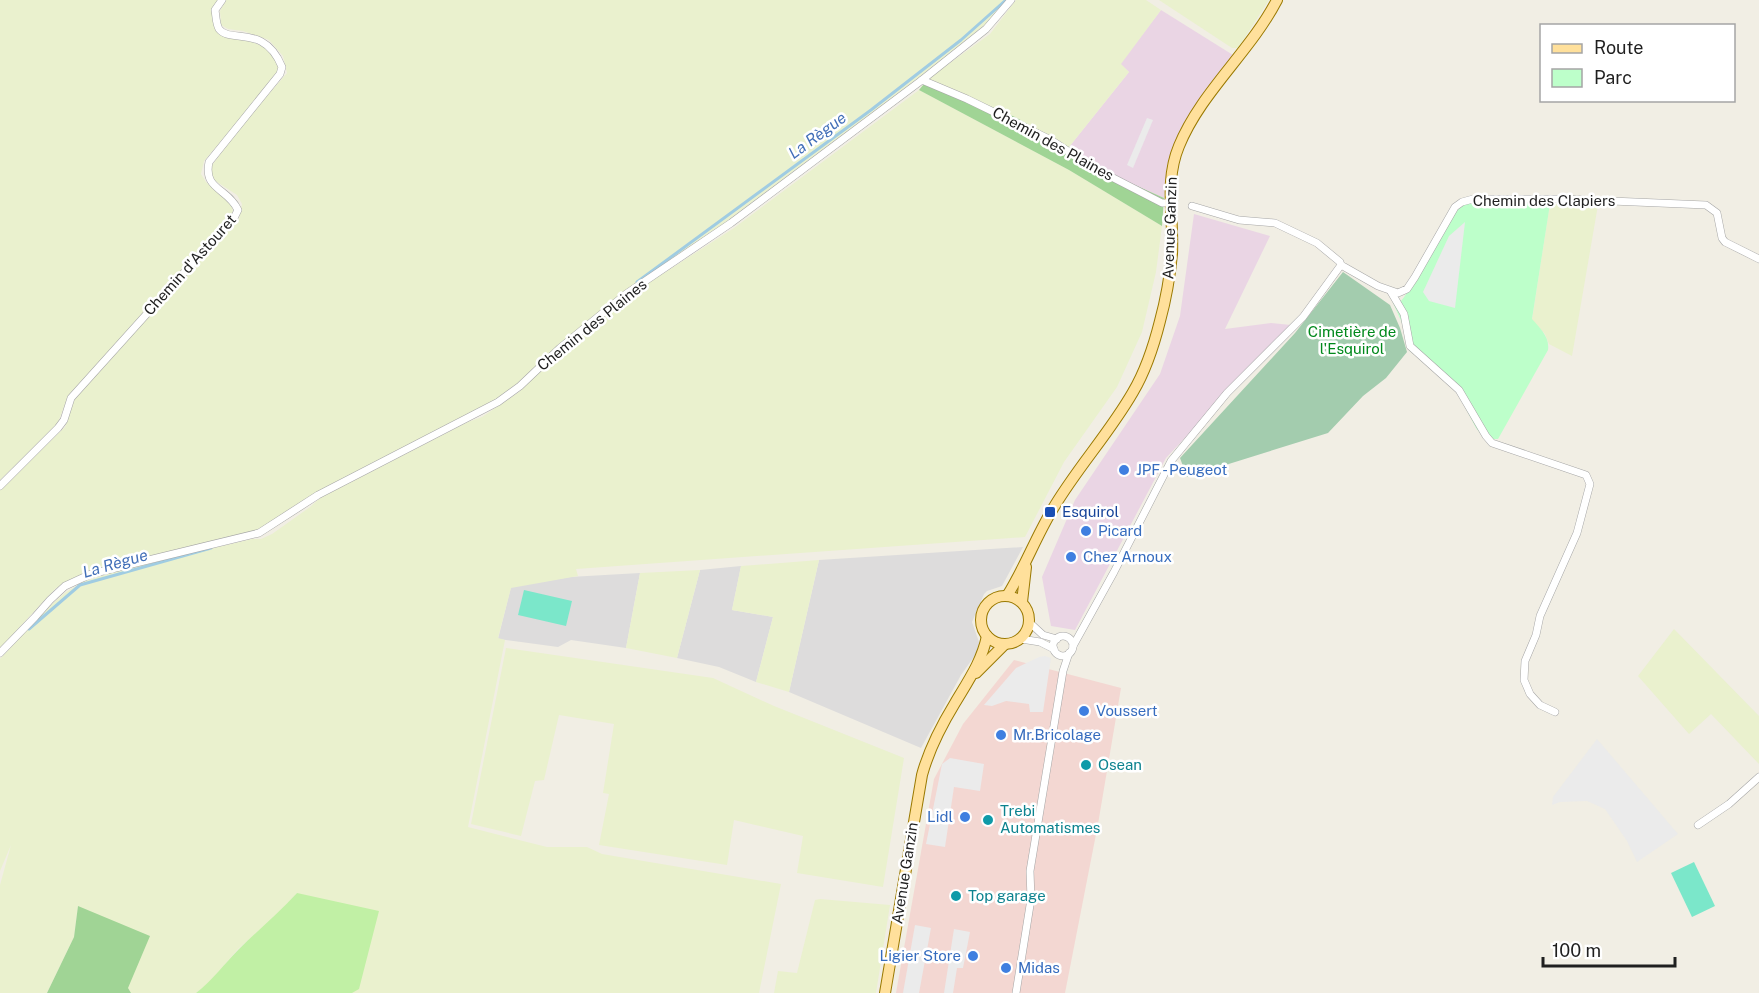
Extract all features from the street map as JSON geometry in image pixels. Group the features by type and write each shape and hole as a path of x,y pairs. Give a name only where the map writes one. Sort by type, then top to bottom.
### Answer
{"main road":[{"name":"Avenue Ganzin","path":"1007,596 1050,512 1120,412 1145,367 1158,328 1168,285 1172,252 1169,203 1172,169 1183,136 1192,120 1258,32 1277,0"},
{"name":"Avenue Ganzin","path":"1022,602 1028,558"},
{"path":"1007,596 1022,602 1029,615 1030,623 1021,639 1005,644 998,643 987,636 981,621 983,610 992,600 1007,596"},
{"name":"Avenue Ganzin","path":"886,993 922,775 937,735 972,677 987,636"},
{"name":"Avenue Ganzin","path":"972,677 1005,644"}],"street":[{"name":"Chemin d'Astouret","path":"0,486 58,428 64,420 71,398 238,210 233,199 209,180 207,172 209,162 280,74 282,67 269,45 256,39 223,32 218,27 215,10 222,0"},
{"path":"921,80 986,29 1011,0"},
{"name":"Chemin des Plaines","path":"0,652 65,586 91,574 259,533 318,495 498,402 520,386 560,348 626,294 731,223 921,80 1016,122 1056,142 1102,172 1162,202 1169,203"},
{"name":"Chemin des Clapiers","path":"1391,292 1398,293 1407,289 1455,207 1473,199 1564,199 1706,205 1718,213 1722,238 1725,242 1759,259"},
{"path":"1192,206 1239,220 1275,223 1317,243 1341,265 1391,292 1404,314 1410,346 1459,390 1492,443 1586,476 1590,484 1576,533 1540,616 1534,642 1525,661 1524,680 1530,694 1540,705 1555,712"},
{"path":"1016,993 1031,899 1030,871 1063,671 1071,650 1171,461 1227,393 1303,317 1341,265"},
{"path":"1030,623 1043,635 1057,639"},
{"path":"1054,649 1057,639 1062,636 1068,638 1084,629"},
{"path":"1068,638 1071,650"},
{"path":"1021,639 1040,642 1054,649 1060,655 1063,671"},
{"path":"1060,655 1071,650"},
{"path":"1698,825 1729,804 1759,777"}],"shaded area":[{"path":"1161,10 1233,55 1194,107 1175,142 1167,165 1164,198 1108,173 1069,147 1129,72 1120,64"},
{"path":"1147,118 1153,120 1133,168 1127,165"},
{"path":"1194,214 1270,236 1225,329 1271,323 1291,325 1166,458 1075,630 1051,626 1042,577 1075,500 1160,374 1180,316"},
{"path":"1465,222 1455,308 1429,301 1423,292 1449,236"},
{"path":"1023,547 1002,586 984,594 972,622 979,642 978,651 961,675 921,748 789,692 819,560"},
{"path":"741,566 732,610 773,617 756,682 719,667 677,658 700,570"},
{"path":"640,573 626,648 571,640 558,647 498,639 511,587 570,577"},
{"path":"1045,656 1051,658 1043,712 1030,712 1029,704 1006,701 992,706 984,705 1016,668"},
{"path":"1014,660 1121,688 1098,824 1065,993 896,993 934,779 963,724"},
{"path":"1597,739 1678,834 1637,862 1627,841 1605,809 1587,801 1560,802 1552,805 1553,797"},
{"path":"950,758 984,764 980,791 954,787 945,847 926,844 942,764"},
{"path":"915,925 931,928 919,993 903,993"},
{"path":"954,929 970,932 963,968 957,968 953,993 944,993"}],"green space":[{"path":"0,0 219,0 213,9 220,35 250,41 267,48 278,62 278,67 277,76 204,161 201,174 206,182 231,204 233,211 230,218 67,399 57,425 0,480"},
{"path":"226,0 1009,0 986,27 931,70 720,228 603,309 518,386 482,409 308,497 262,530 72,581 56,588 0,648 0,490 65,427 75,397 239,219 242,204 237,195 214,180 210,168 241,126 287,73 283,56 269,40 221,25 220,11"},
{"path":"1016,0 1146,0 1161,10 1121,64 1129,72 1069,147 1015,117 928,79 990,34"},
{"path":"1159,0 1269,0 1238,48 1232,48"},
{"path":"928,79 1015,117 1069,147 1108,173 1164,198 1162,226 1069,170 919,90"},
{"path":"919,90 1069,170 1162,226 1156,272 1142,332 1117,387 1064,462 1025,537 576,569 578,576 511,588 498,638 505,640 468,827 547,847 587,847 602,854 781,884 759,993 352,993 297,893 278,914 238,949 208,984 196,993 131,993 78,906 74,937 47,993 0,993 0,885 11,845 0,871 0,659 52,604 66,592 85,581 117,571 252,539 261,539 272,534 320,498 482,417 519,392 539,372 630,295 734,228"},
{"path":"1478,200 1550,204 1532,319 1546,337 1548,350 1498,439 1485,439 1476,428 1456,390 1409,350 1402,323 1390,296 1401,301 1450,220 1465,204"},
{"path":"1550,204 1598,205 1572,356 1549,344 1545,334 1532,320"},
{"name":"Cimetière de l'Esquirol","path":"1343,272 1390,305 1407,352 1386,378 1363,396 1328,433 1187,477 1180,458 1295,333"},
{"path":"819,560 789,692 756,682 773,617 732,610 741,566"},
{"path":"700,570 677,658 626,648 640,573"},
{"path":"524,590 572,601 566,626 518,615"},
{"path":"1674,629 1759,716 1759,764 1711,714 1689,734 1638,676"},
{"path":"506,648 713,678 774,706 904,758 883,887 797,873 803,836 734,820 727,865 599,845 609,794 603,793 614,724 559,715 544,780 535,781 521,836 471,824"},
{"path":"1694,862 1715,906 1692,917 1671,873"},
{"path":"297,893 379,911 359,989 352,993 196,993 239,949"},
{"path":"815,900 890,905 876,993 774,993 778,971 797,973"},
{"path":"78,906 150,936 128,988 131,993 47,993 74,937"}],"waterway":[{"name":"La Règue","path":"637,282 871,110 961,40 1006,0"},
{"name":"La Règue","path":"29,629 80,585 211,548"}],"place":[{"name":"JPF - Peugeot","path":"1124,470"},
{"name":"Esquirol","path":"1050,512"},
{"name":"Picard","path":"1086,531"},
{"name":"Chez Arnoux","path":"1071,557"},
{"name":"Voussert","path":"1084,711"},
{"name":"Mr.Bricolage","path":"1001,735"},
{"name":"Osean","path":"1086,765"},
{"name":"Lidl","path":"965,817"},
{"name":"Trebi Automatismes","path":"988,820"},
{"name":"Top garage","path":"956,896"},
{"name":"Ligier Store","path":"973,956"},
{"name":"Midas","path":"1006,968"}]}
